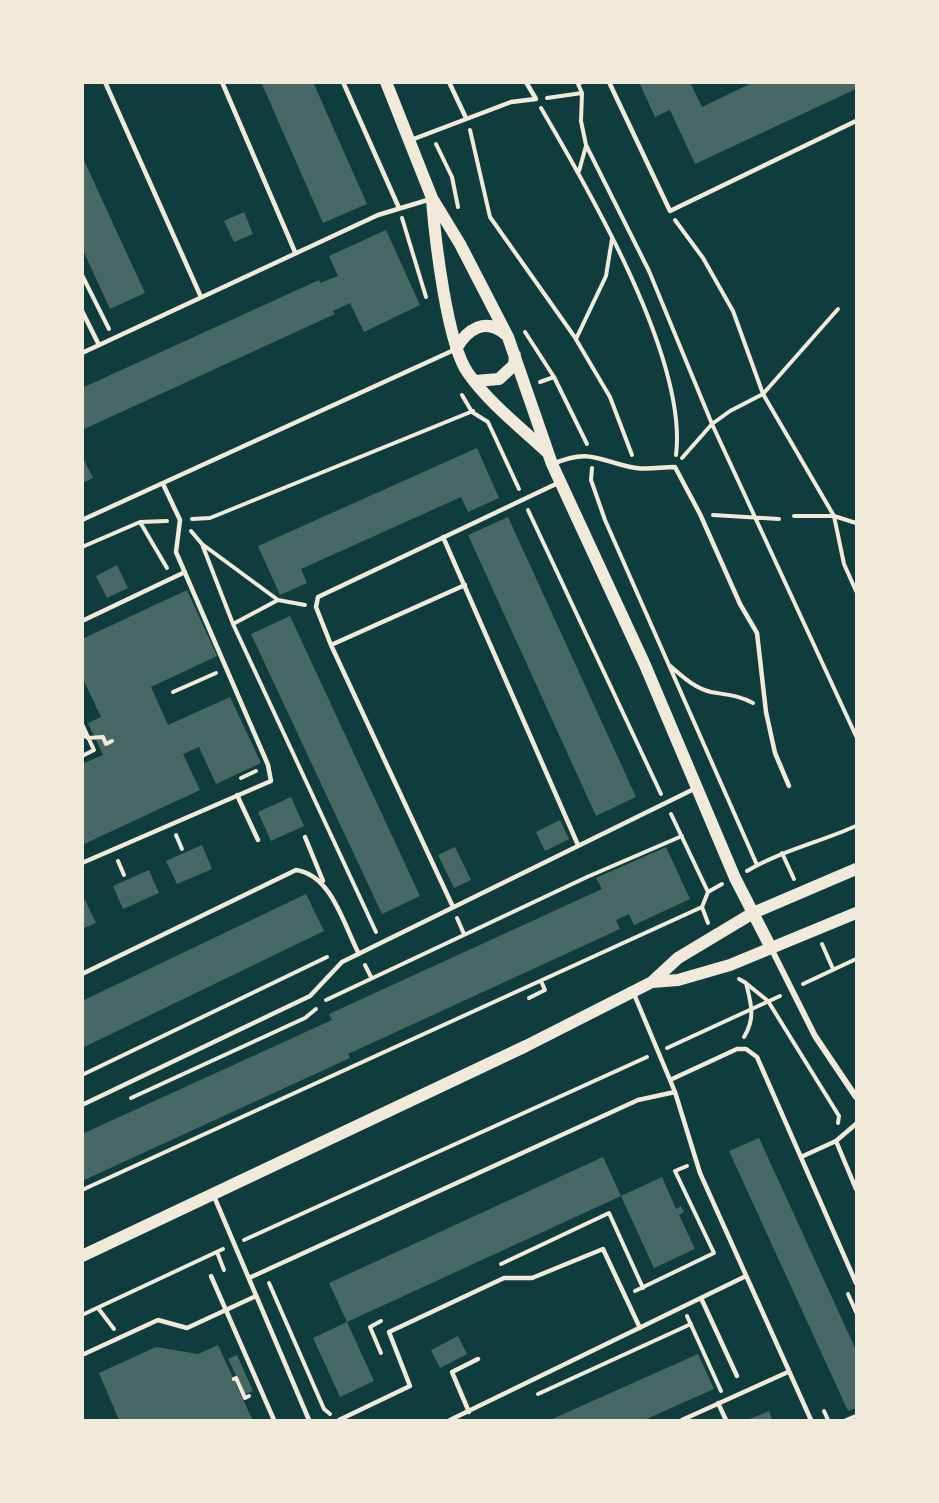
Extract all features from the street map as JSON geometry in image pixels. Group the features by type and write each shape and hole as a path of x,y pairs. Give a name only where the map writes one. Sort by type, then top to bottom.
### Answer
{"main road":[{"path":"390,86 432,198 460,244 508,337 552,464 645,665 696,788 771,948"},
{"path":"432,198 438,258 456,349 461,362 493,402 547,452"},
{"path":"456,349 475,327 487,325 497,327 508,337"},
{"path":"475,381 499,380 514,365 515,355"},
{"path":"82,1256 526,1046 652,982 678,958 753,913 856,869"},
{"path":"652,982 705,973 856,914"}],"street":[{"path":"771,948 815,1036 856,1097"}],"lane":[{"path":"105,82 201,297"},
{"path":"222,82 295,252"},
{"path":"343,82 399,208"},
{"path":"449,82 466,118"},
{"path":"411,140 511,102 536,99 526,82"},
{"path":"609,82 670,212 856,122"},
{"path":"82,353 295,252 399,208 432,198"},
{"path":"82,311 99,345"},
{"path":"82,520 456,349"},
{"path":"552,464 572,456 592,456 638,468 675,467 700,514 725,574 757,633 766,712 775,753 789,786"},
{"path":"453,907 331,645 316,607 318,597 560,482"},
{"path":"82,863 271,781 268,765 228,668 176,552 180,520 163,484"},
{"path":"442,537 578,845"},
{"path":"82,621 185,572"},
{"path":"331,645 465,585"},
{"path":"82,1105 310,996 342,962 696,788"},
{"path":"237,795 258,840"},
{"path":"304,837 323,884 359,954"},
{"path":"82,974 297,870 309,872 323,884"},
{"path":"633,992 675,1092 700,1173 811,1420"},
{"path":"670,1080 737,1048 746,1049 757,1057 856,1283"},
{"path":"249,1278 638,1100 675,1092"},
{"path":"801,1157 836,1142 856,1124"},
{"path":"836,1142 856,1189"},
{"path":"213,1194 309,1419 300,1420"},
{"path":"339,1420 410,1386 388,1332 504,1278 532,1278 603,1249 640,1328"},
{"path":"211,1276 274,1420"},
{"path":"450,1420 746,1276"},
{"path":"82,1355 158,1320 187,1328 256,1296"},
{"path":"702,1298 737,1376"},
{"path":"469,1412 452,1372 478,1359"},
{"path":"682,1420 788,1372"},
{"path":"718,1403 726,1420"}],"path":[{"path":"580,83 582,93 580,121 586,145 649,271 712,424 856,736"},
{"path":"582,93 536,99 578,172 612,238 658,347 678,435 675,467"},
{"path":"466,118 490,216 576,339 610,397 638,468"},
{"path":"578,172 586,145"},
{"path":"443,159 452,177 459,212"},
{"path":"399,208 427,300"},
{"path":"670,212 703,258 732,311 763,394 834,516 843,564 856,591"},
{"path":"576,339 606,276 612,238"},
{"path":"82,275 113,338"},
{"path":"675,467 712,424 730,411 763,394 838,309"},
{"path":"524,330 554,377 592,456 591,480 605,520 757,865"},
{"path":"82,1190 702,907 708,892 488,422 472,412 460,393"},
{"path":"82,548 140,522 210,518 454,419"},
{"path":"700,514 778,519"},
{"path":"794,516 834,516 856,523"},
{"path":"180,520 202,544 278,600 316,607"},
{"path":"140,522 172,578"},
{"path":"202,544 233,624 376,934"},
{"path":"233,624 278,600"},
{"path":"668,664 691,683 708,691 742,696 766,712"},
{"path":"173,692 228,668"},
{"path":"82,724 94,750 82,756"},
{"path":"82,734 88,738 103,737 106,744 112,741"},
{"path":"800,893 782,853 819,843 856,826"},
{"path":"125,1101 305,1018 330,997 371,977 662,842 682,836"},
{"path":"82,1074 387,929"},
{"path":"817,931 833,969"},
{"path":"529,998 545,990 541,981"},
{"path":"746,983 768,1001 839,1116 836,1142"},
{"path":"82,1315 752,1008"},
{"path":"625,1296 714,1253 675,1171"},
{"path":"683,1307 725,1401"},
{"path":"98,1308 101,1315"},
{"path":"533,1396 691,1324"},
{"path":"234,1379 236,1378 245,1398"},
{"path":"846,1420 856,1416"}],"building":[{"path":"261,82 313,82 367,204 323,223"},
{"path":"639,82 690,82 702,107 754,82 856,82 856,89 695,164 670,110 655,117"},
{"path":"82,156 145,293 110,309 82,248"},
{"path":"244,212 253,234 234,242 224,221"},
{"path":"386,230 420,305 364,332 350,303 333,311 335,314 82,430 82,388 319,280 320,283 338,276 329,256"},
{"path":"477,448 499,498 468,512 461,497 301,569 307,583 280,595 258,546"},
{"path":"82,456 93,478 82,483"},
{"path":"508,517 636,797 596,816 468,535"},
{"path":"117,565 128,588 107,598 96,576"},
{"path":"187,590 217,656 151,687 168,725 230,697 261,763 216,784 199,747 183,754 200,790 82,845 82,764 103,755 88,723 101,717 82,677 82,639"},
{"path":"290,616 420,896 382,914 251,634"},
{"path":"291,797 304,826 271,841 258,812"},
{"path":"560,820 569,839 545,851 536,832"},
{"path":"202,845 212,869 177,884 166,861"},
{"path":"455,847 471,880 454,888 438,855"},
{"path":"666,847 690,899 634,925 629,914 616,920 620,929 348,1054 350,1058 82,1181 82,1134 332,1020 329,1014 602,889 596,878"},
{"path":"149,870 159,893 123,909 113,886"},
{"path":"306,894 324,931 82,1048 82,1001"},
{"path":"85,900 96,923 82,929 82,902"},
{"path":"759,1138 856,1350 856,1408 848,1411 729,1151"},
{"path":"603,1157 621,1196 347,1322 329,1283"},
{"path":"662,1177 676,1209 681,1206 684,1212 679,1215 695,1249 654,1268 621,1196"},
{"path":"347,1322 374,1381 340,1397 313,1338"},
{"path":"458,1336 467,1354 440,1368 431,1350"},
{"path":"218,1345 252,1419 119,1420 99,1373 156,1347 198,1354"},
{"path":"698,1354 714,1389 644,1420 550,1420"},
{"path":"237,1355 253,1391 245,1394 228,1359"},
{"path":"769,1411 772,1420 747,1420"}]}
